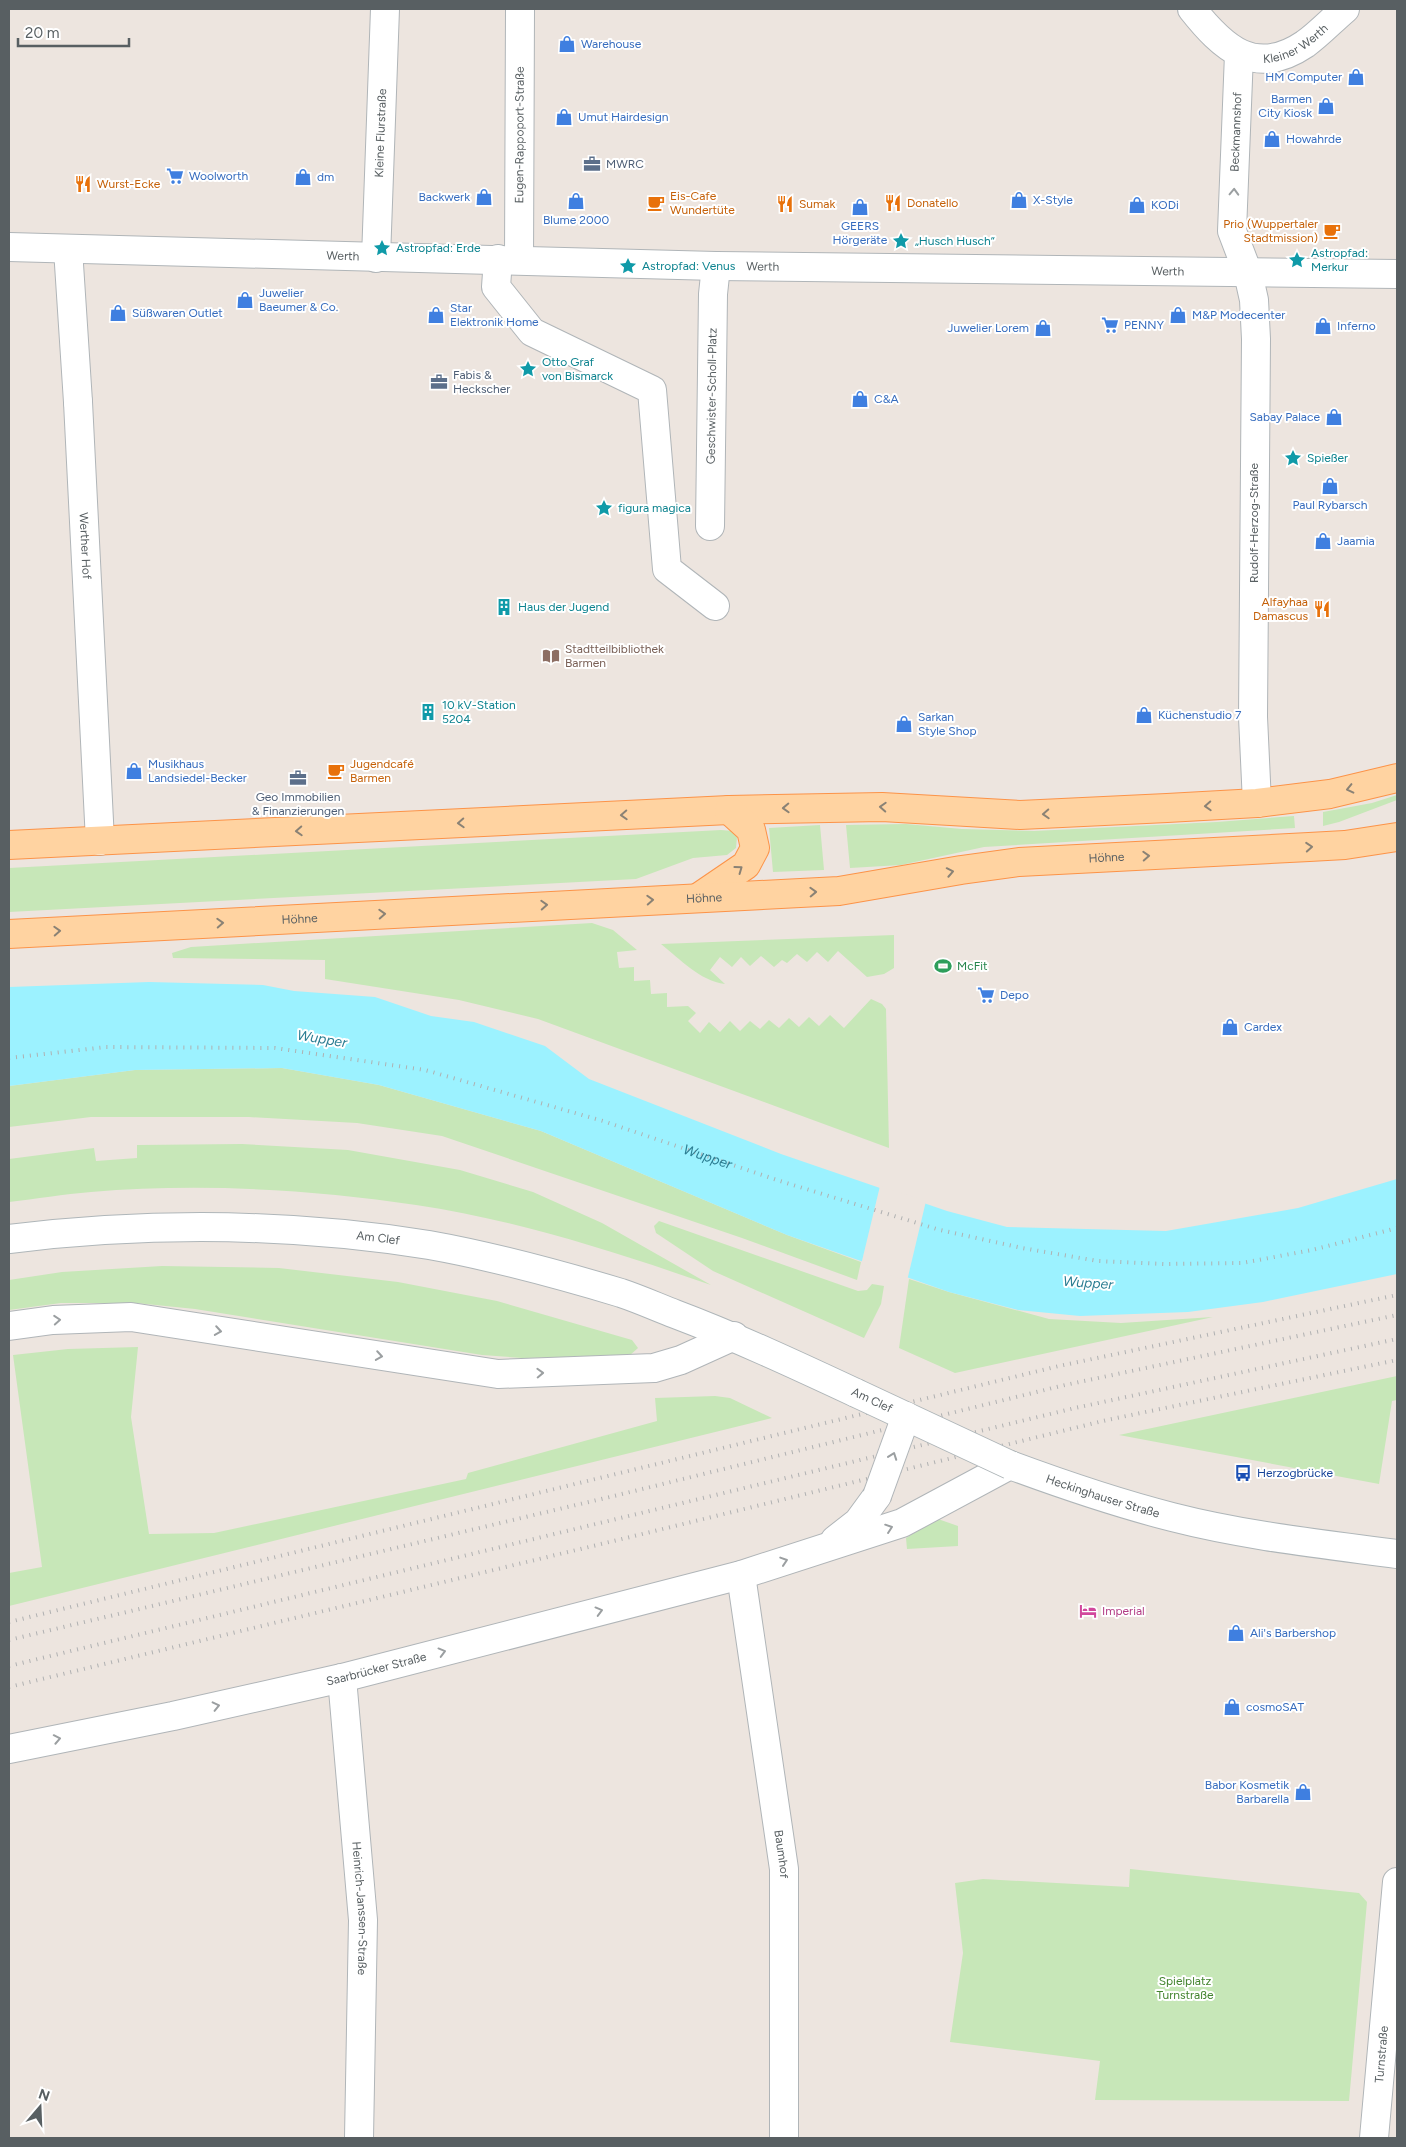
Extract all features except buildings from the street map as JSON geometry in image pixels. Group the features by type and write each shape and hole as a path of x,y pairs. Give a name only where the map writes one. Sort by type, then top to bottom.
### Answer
{"main road":[{"path":"9,845 729,810 873,807 1020,815 1257,803 1330,794 1397,778"},
{"path":"699,897 746,864 755,848 751,830 729,810"},
{"path":"1386,839 1397,819"},
{"name":"Höhne","path":"9,934 839,891 1019,862 1302,848 1386,839"}],"street":[{"name":"Kleine Flurstraße","path":"376,258 385,9"},
{"name":"Eugen-Rappoport-Straße","path":"509,260 520,9"},
{"path":"1192,9 1222,42 1239,54"},
{"name":"Kleiner Werth","path":"1239,54 1256,59 1279,57 1304,44 1345,9"},
{"name":"Beckmannshof","path":"1239,54 1232,231 1248,273"},
{"name":"Werth","path":"9,247 716,266 1397,274"},
{"name":"Werther Hof","path":"68,250 78,402 100,841"},
{"path":"509,260 496,287 532,332 652,390 667,570 715,606"},
{"name":"Geschwister-Scholl-Platz","path":"710,526 713,294 716,266"},
{"name":"Rudolf-Herzog-Straße","path":"1248,273 1254,300 1256,339 1253,717 1257,803"},
{"name":"Am Clef","path":"9,1239 109,1230 218,1226 324,1232 430,1246 512,1264 623,1294 734,1336 1010,1465"},
{"path":"9,1326 53,1320 131,1317 498,1374 654,1368 681,1360 734,1336"},
{"path":"826,1547 858,1522 877,1496 906,1416"},
{"path":"741,1575 902,1523 1010,1465"},
{"name":"Heckinghauser Straße","path":"1010,1465 1082,1492 1174,1518 1273,1537 1397,1554"},
{"name":"Saarbrücker Straße","path":"9,1749 174,1716 342,1678 741,1575"},
{"name":"Baumhof","path":"741,1575 784,1869 784,2138"},
{"name":"Heinrich-Janssen-Straße","path":"342,1678 362,1920 359,2138"},
{"name":"Turnstraße","path":"1374,2138 1397,1882"}],"green space":[{"path":"1397,795 1397,800 1339,822 1323,826 1323,812 1372,803"},
{"path":"1294,816 1295,828 984,847 901,865 850,868 846,825 906,824 962,829 1034,831 1217,822"},
{"path":"820,825 824,870 773,872 769,828"},
{"path":"721,830 732,831 737,837 736,848 727,855 693,858 636,879 9,912 9,868"},
{"path":"592,923 613,930 637,950 617,952 619,968 634,967 634,981 650,980 651,994 667,993 667,1007 688,1006 696,1013 688,1021 700,1033 709,1022 720,1032 730,1021 740,1031 750,1021 760,1029 769,1020 779,1028 789,1018 799,1027 809,1017 819,1026 830,1015 844,1028 871,999 882,1004 886,1009 889,1148 538,1019 459,1000 325,979 325,960 173,958 172,953 191,947"},
{"path":"894,935 894,968 884,974 867,977 838,951 828,962 817,952 807,962 797,954 787,963 782,960 774,967 761,956 750,966 741,957 732,967 720,957 710,970 725,984 707,979 699,974 661,944"},
{"path":"282,1068 379,1085 541,1131 787,1235 861,1262 857,1280 742,1238 442,1136 357,1123 249,1117 91,1117 9,1127 9,1086 135,1070"},
{"path":"242,1144 348,1150 460,1170 533,1192 602,1223 711,1285 602,1249 528,1228 454,1211 376,1199 295,1191 172,1188 91,1192 9,1202 9,1159 94,1148 96,1161 137,1158 137,1145"},
{"path":"659,1221 858,1291 867,1290 872,1284 884,1286 881,1304 864,1338 713,1271 656,1233 654,1226"},
{"path":"162,1266 279,1268 398,1282 497,1301 632,1340 638,1348 629,1356 522,1358 482,1355 195,1309 136,1303 61,1303 9,1310 9,1280 62,1272"},
{"path":"909,1279 949,1292 1049,1319 1121,1323 1213,1317 955,1373 899,1348"},
{"path":"138,1347 131,1417 149,1534 214,1533 466,1479 468,1473 657,1421 655,1398 715,1396 730,1398 772,1418 9,1606 9,1573 42,1567 13,1355 68,1349"},
{"path":"1397,1376 1397,1400 1392,1401 1379,1484 1119,1435"},
{"path":"938,1519 958,1526 958,1546 907,1549 906,1538"},
{"name":"Spielplatz Turnstraße","path":"1130,1869 1359,1893 1367,1902 1349,2101 1095,2100 1100,2061 950,2042 963,1953 955,1883 983,1879 1129,1887"}],"water":[{"name":"Wupper","path":"149,982 263,985 294,991 375,997 431,1016 474,1022 545,1046 589,1079 781,1154 947,1211 1007,1227 1166,1231 1298,1208 1397,1179 1397,1274 1263,1302 1188,1312 1080,1316 1018,1310 949,1292 787,1235 541,1131 379,1085 282,1068 135,1070 9,1086 9,987"}],"pier":[{"path":"880,1186 926,1201 907,1281 861,1265"}],"railway":[{"path":"9,1058 106,1047 275,1048 425,1070 603,1121 780,1181 940,1230 1022,1248 1098,1261 1164,1264 1242,1263 1312,1250 1397,1228"},
{"path":"9,1622 1059,1366 1397,1295"},
{"path":"9,1640 618,1495 1065,1385 1397,1315"},
{"path":"9,1666 1075,1408 1397,1339"},
{"path":"9,1687 1107,1420 1397,1360"}],"place":[{"name":"Warehouse","path":"567,44"},
{"name":"HM Computer","path":"1356,77"},
{"name":"Barmen City Kiosk","path":"1326,106"},
{"name":"Umut Hairdesign","path":"564,117"},
{"name":"Howahrde","path":"1272,139"},
{"name":"MWRC","path":"592,164"},
{"name":"Woolworth","path":"175,176"},
{"name":"dm","path":"303,177"},
{"name":"Wurst-Ecke","path":"83,184"},
{"name":"Backwerk","path":"484,197"},
{"name":"X-Style","path":"1019,200"},
{"name":"Blume 2000","path":"576,201"},
{"name":"Eis-Cafe Wundertüte","path":"656,203"},
{"name":"Donatello","path":"893,203"},
{"name":"Sumak","path":"785,204"},
{"name":"KODi","path":"1137,205"},
{"name":"GEERS Hörgeräte","path":"860,207"},
{"name":"Prio (Wuppertaler Stadtmission)","path":"1332,231"},
{"name":"„Husch Husch“","path":"901,241"},
{"name":"Astropfad: Erde","path":"382,248"},
{"name":"Astropfad: Merkur","path":"1297,260"},
{"name":"Astropfad: Venus","path":"628,266"},
{"name":"Juwelier Baeumer & Co.","path":"245,300"},
{"name":"Süßwaren Outlet","path":"118,313"},
{"name":"Star Elektronik Home","path":"436,315"},
{"name":"M&P Modecenter","path":"1178,315"},
{"name":"PENNY","path":"1110,325"},
{"name":"Inferno","path":"1323,326"},
{"name":"Juwelier Lorem","path":"1043,328"},
{"name":"Otto Graf von Bismarck","path":"528,369"},
{"name":"Fabis & Heckscher","path":"439,382"},
{"name":"C&A","path":"860,399"},
{"name":"Sabay Palace","path":"1334,417"},
{"name":"Spießer","path":"1293,458"},
{"name":"Paul Rybarsch","path":"1330,486"},
{"name":"figura magica","path":"604,508"},
{"name":"Jaamia","path":"1323,541"},
{"name":"Haus der Jugend","path":"504,607"},
{"name":"Alfayhaa Damascus","path":"1322,609"},
{"name":"Stadtteilbibliothek Barmen","path":"551,656"},
{"name":"10 kV-Station 5204","path":"428,712"},
{"name":"Küchenstudio 7","path":"1144,715"},
{"name":"Sarkan Style Shop","path":"904,724"},
{"name":"Musikhaus Landsiedel-Becker","path":"134,771"},
{"name":"Jugendcafé Barmen","path":"336,771"},
{"name":"Geo Immobilien & Finanzierungen","path":"298,778"},
{"name":"McFit","path":"943,966"},
{"name":"Depo","path":"986,995"},
{"name":"Cardex","path":"1230,1027"},
{"name":"Herzogbrücke","path":"1243,1473"},
{"name":"Imperial","path":"1088,1611"},
{"name":"Ali's Barbershop","path":"1236,1633"},
{"name":"cosmoSAT","path":"1232,1707"},
{"name":"Babor Kosmetik Barbarella","path":"1303,1792"}]}
